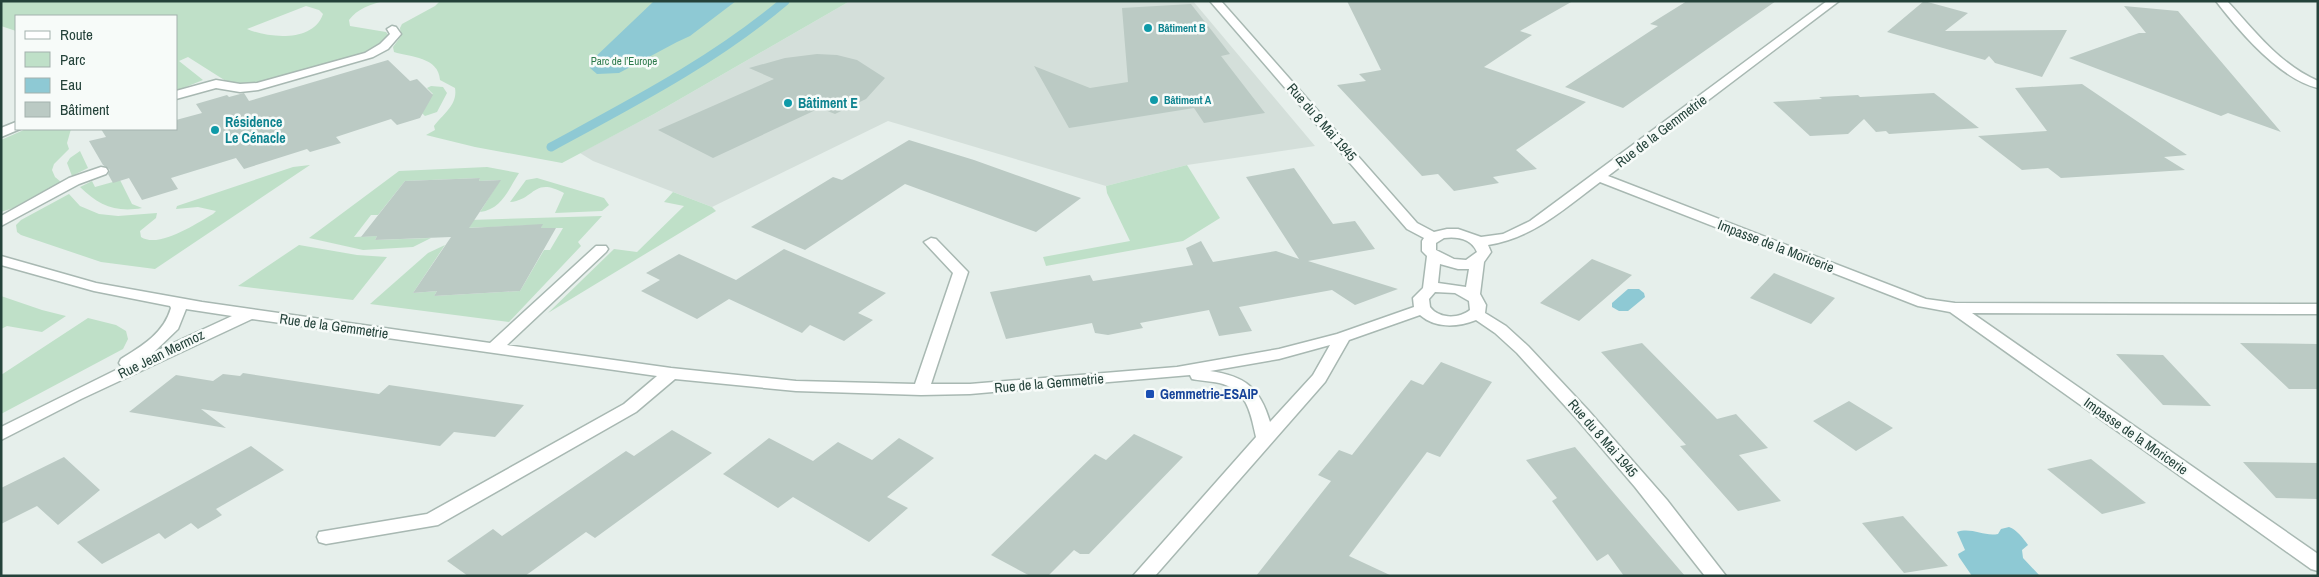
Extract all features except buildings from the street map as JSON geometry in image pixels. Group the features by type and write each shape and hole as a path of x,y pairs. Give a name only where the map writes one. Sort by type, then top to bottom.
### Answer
{"street":[{"name":"Rue du 8 Mai 1945","path":"1215,1 1402,215 1420,231 1434,237"},
{"name":"Rue de la Gemmetrie","path":"1478,242 1494,241 1520,233 1599,177 1834,1"},
{"path":"2221,1 2278,63 2318,85"},
{"path":"178,94 216,84 236,88 251,87 369,55 378,52 390,43 396,34 392,29"},
{"path":"1,132 15,126"},
{"path":"1,222 74,182 101,171"},
{"name":"Impasse de la Moricerie","path":"1599,177 1923,303 1955,308 2318,309"},
{"path":"1472,296 1477,261 1484,252 1478,242 1456,233 1448,233 1434,237 1428,246 1434,256 1450,263 1469,264 1477,261"},
{"path":"920,390 961,272 931,242"},
{"path":"494,348 601,249"},
{"path":"1430,289 1434,256"},
{"name":"Rue de la Gemmetrie","path":"1,260 94,287 248,314 671,373 796,386 920,390 1012,387 1177,372 1279,354 1343,336 1423,309"},
{"path":"1438,287 1456,288 1472,296 1479,307 1476,314 1466,320 1448,321 1430,315 1420,304 1421,298 1430,289 1438,287"},
{"name":"Rue Jean Mermoz","path":"75,395 152,346 167,332 178,316 179,308 176,302"},
{"name":"Impasse de la Moricerie","path":"1955,308 2318,564"},
{"name":"Rue Jean Mermoz","path":"1,434 75,395 248,314"},
{"name":"Rue du 8 Mai 1945","path":"1476,314 1499,328 1607,440 1682,531 1716,576"},
{"path":"1143,576 1319,378 1343,336"},
{"name":"Rue de la Gemmetrie","path":"1177,372 1221,377 1242,387 1253,396 1261,416 1265,437"},
{"path":"326,537 430,520 630,408 671,373"}],"shaded area":[{"path":"850,1 1193,1 1315,146 1187,165 1106,186 888,121 712,207 593,161 580,153 654,114"}],"green space":[{"path":"1,1 384,1 365,8 349,20 350,26 386,32 389,36 371,51 252,84 229,83 188,57 179,61 203,80 178,90 178,15 15,15 15,31 1,26","holes":["306,6 319,10 323,14 318,23 310,30 300,34 289,36 266,35 247,29"]},
{"name":"Parc de l’Europe","path":"440,1 850,1 654,114 562,163 475,147 426,135 435,130 434,126 449,109 454,99 455,88 440,80 435,67 429,62 394,52 393,47 401,36 400,28 402,24 435,6"},
{"path":"431,86 443,87 447,93 437,112 425,116 410,102 433,94 427,88"},
{"path":"24,130 71,130 67,143 69,149 54,164 52,170 55,177 61,182 13,208 1,212 1,140"},
{"path":"80,151 88,168 72,176 67,163 70,158"},
{"path":"310,165 155,269 101,262 17,232 16,225 21,220 69,194 80,206 99,214 118,216 157,213 156,218 140,231 141,237 149,240 158,240 188,228 216,211 198,207 176,209 177,206 293,167"},
{"path":"1187,165 1220,218 1183,241 1046,266 1043,257 1130,241 1107,193 1106,186"},
{"path":"487,167 519,173 504,198 494,207 480,212 500,180 479,181 480,178 405,181 378,215 371,215 354,237 377,236 375,240 431,238 413,247 363,250 309,238 399,171"},
{"path":"537,178 604,198 609,205 602,211 555,213 564,193 554,188 546,187 510,202 526,180"},
{"path":"120,180 132,204 142,208 124,209 108,206 94,199 80,187 92,181 95,187"},
{"path":"673,192 712,207 716,211 548,313 614,249 637,252 684,206 664,202"},
{"path":"602,216 578,242 581,246 509,322 370,304 428,253 445,245 413,293 437,291 434,296 520,291 544,250 550,250 563,228 541,228 542,225 464,228 469,220"},
{"path":"299,245 357,255 387,257 353,300 238,286"},
{"path":"1,296 66,316 42,332 7,326 1,329"},
{"path":"88,318 116,325 126,331 128,339 123,349 1,414 1,375"}],"water":[{"path":"654,1 736,1 690,36 619,73 597,74 590,68 590,62"},
{"path":"1628,289 1639,289 1644,293 1645,297 1628,311 1619,311 1612,307 1612,303"},
{"path":"2009,527 2017,532 2028,545 2022,550 2023,558 2040,576 1972,576 1959,557 1958,554 1965,550 1957,532 1968,531 1993,535 1998,534 2001,529"}],"waterway":[{"path":"551,147 701,62 758,23 785,1"}],"place":[{"name":"Bâtiment B","path":"1148,28"},
{"name":"Bâtiment A","path":"1154,100"},
{"name":"Bâtiment E","path":"788,103"},
{"name":"Résidence Le Cénacle","path":"215,130"},
{"name":"Gemmetrie-ESAIP","path":"1150,394"}]}
